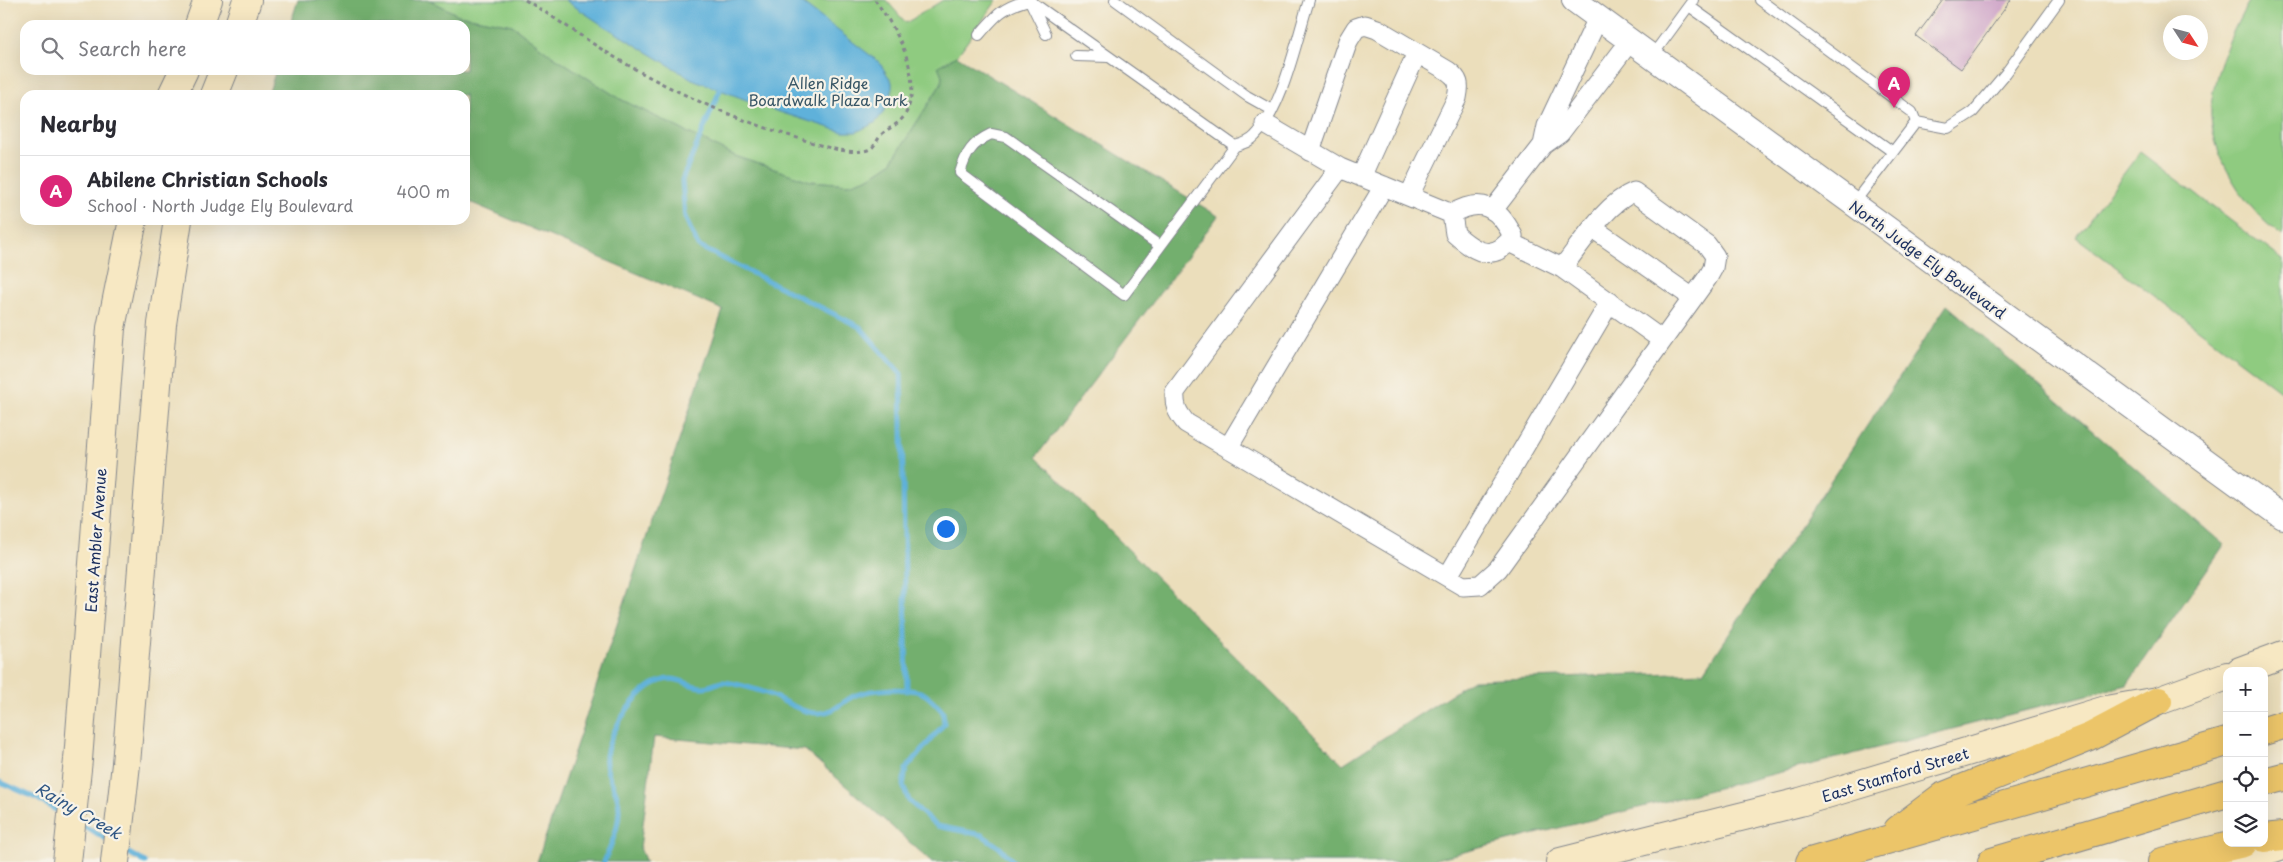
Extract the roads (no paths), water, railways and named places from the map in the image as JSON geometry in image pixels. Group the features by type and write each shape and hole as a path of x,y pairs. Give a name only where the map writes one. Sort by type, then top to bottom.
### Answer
{"highway":[{"path":"1884,840 1942,797 2090,737 2158,701"},
{"path":"2268,730 2283,725"},
{"path":"1810,862 2223,743"},
{"path":"2268,781 2283,777"},
{"path":"1992,862 2223,794"},
{"path":"2268,838 2283,836"},
{"path":"2162,862 2227,847"}],"main road":[{"path":"201,20 208,0"},
{"path":"241,20 247,0"},
{"path":"174,90 182,75"},
{"path":"216,90 222,75"},
{"name":"East Ambler Avenue","path":"66,862 78,760 111,328 132,225"},
{"path":"115,862 126,764 162,324 177,225"},
{"path":"2251,667 2283,655"},
{"name":"East Stamford Street","path":"1560,862 1800,802 2106,710 2158,701 2223,677"},
{"path":"2231,862 2283,845"}],"street":[{"name":"North Judge Ely Boulevard","path":"1575,1 2283,517"},
{"path":"1543,145 1546,126 1598,18"},
{"path":"1310,151 1348,41 1356,28 1366,25 1371,27 1458,78 1460,86 1457,98 1409,196"},
{"path":"1493,210 1543,145 1560,133 1630,41"},
{"path":"1361,177 1417,53"},
{"path":"1268,117 1310,151 1340,168 1452,214"},
{"path":"1340,168 1175,392 1174,403 1176,411 1186,423 1463,586 1480,586 1498,569 1693,298 1710,273 1715,256 1706,245 1634,192 1623,197 1562,268"},
{"path":"1228,448 1384,186"},
{"path":"1477,204 1493,210 1505,221 1513,236 1504,248 1491,253 1477,250 1455,234 1452,214 1464,207 1477,204"},
{"path":"1594,229 1693,298"},
{"path":"1509,242 1562,268 1662,340"},
{"path":"1448,576 1610,302"}],"lane":[{"path":"1030,0 1046,34"},
{"path":"979,35 999,11 1012,4 1030,0 1234,146"},
{"path":"1115,0 1248,96 1268,117"},
{"path":"1160,246 1006,137 991,134 976,141 964,160 960,173 1124,295 1234,146 1255,137 1268,117 1283,84 1309,0"},
{"path":"1760,0 1912,112 1916,122"},
{"path":"1916,122 1948,128 1973,112 2006,73 2058,0"},
{"path":"1652,56 1691,3 1893,152"},
{"path":"1076,56 1109,57"},
{"path":"1853,204 1916,122"}],"water":[{"path":"565,0 798,0 879,62 892,82 892,92 883,113 875,123 856,132 843,132 770,109 692,79"}],"waterway":[{"path":"723,83 682,180 685,217 698,246 860,327 901,374 907,691"},
{"name":"Rainy Creek","path":"604,862 616,830 619,812 617,796 606,766 606,756 613,733 628,708 638,697 659,681 671,679 700,687 722,682 738,685 766,693 799,709 812,713 831,710 851,697 871,691 888,689 913,690 927,695 943,712 944,724 906,769 903,785 909,801 937,826 982,835 999,847 1014,862"},
{"name":"Rainy Creek","path":"0,782 38,799 64,815"},
{"name":"Rainy Creek","path":"80,824 110,841"},
{"name":"Rainy Creek","path":"125,851 145,862"}],"place":[{"name":"Abilene Christian Schools","path":"1894,108"}],"park label":[{"name":"Allen Ridge Boardwalk Plaza Park","path":"828,90"}]}
